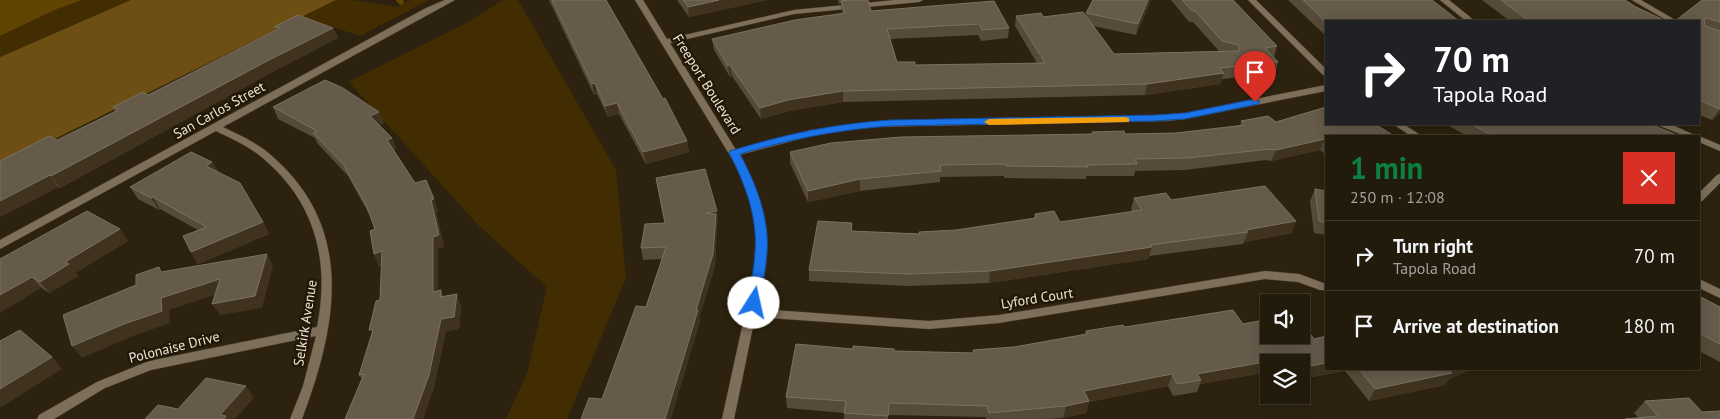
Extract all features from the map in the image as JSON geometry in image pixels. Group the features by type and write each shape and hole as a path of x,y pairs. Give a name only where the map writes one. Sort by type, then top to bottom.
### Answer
{"street":[{"name":"San Carlos Street","path":"0,245 429,10 451,0"},
{"name":"Freeport Boulevard","path":"639,0 742,167 752,192 761,234 759,272 752,313 728,419"},
{"path":"665,42 794,12 919,0"},
{"path":"1252,0 1325,72"},
{"path":"1444,0 1470,20"},
{"path":"1636,0 1671,20"},
{"path":"734,153 789,136 847,126 890,123 1165,118 1185,116 1325,88"},
{"path":"1399,125 1415,135"},
{"path":"1665,125 1690,135"},
{"name":"Selkirk Avenue","path":"216,127 268,157 290,178 308,205 321,235 328,274 323,330 314,373 296,419"},
{"path":"1700,139 1720,148"},
{"path":"1700,198 1720,177"},
{"name":"Lyford Court","path":"752,313 897,323 948,324 1020,316 1265,275 1299,278 1324,287"},
{"path":"1700,284 1720,294"},
{"name":"Polonaise Drive","path":"43,419 101,385 149,366 323,330"}],"shaded area":[{"path":"0,0 82,0 57,9 0,36"},
{"path":"82,0 131,0 0,57 0,36 57,9"},
{"path":"131,0 336,0 0,166 0,57"},
{"path":"336,0 353,0 397,7 410,0 429,0 360,36 303,17"},
{"path":"503,0 518,0 616,170 626,278 567,419 506,419 527,373 547,287 478,225 349,82 465,24"}],"building":[{"path":"552,0 606,0 663,99 665,98 687,141 643,152 617,103 605,106 595,83 592,84"},
{"path":"683,0 719,0 688,7"},
{"path":"868,0 871,11 994,1 1009,28 982,30 979,24 887,29 897,62 915,62 915,65 1045,63 1016,16 1041,13 1043,17 1083,12 1114,54 1239,51 1239,45 1222,41 1195,11 1192,11 1182,0 1233,0 1277,46 1265,48 1278,62 1219,68 1224,73 1147,84 843,91 788,100 760,108 730,65 728,66 712,39 795,20 845,13 841,1"},
{"path":"1093,0 1148,0 1138,24 1086,13"},
{"path":"1303,0 1432,0 1458,20 1325,20"},
{"path":"1501,0 1625,0 1664,20 1528,20"},
{"path":"1702,0 1720,0 1720,22 1707,18 1704,19 1705,26 1720,31 1720,109 1700,100 1700,20 1676,20"},
{"path":"298,15 333,28 0,201 0,161 49,136 57,140 118,110 113,107 143,92 148,95 280,28 274,27"},
{"path":"325,80 343,88 379,112 370,116 392,138 387,140 415,183 426,180 434,199 431,200 439,235 433,237 433,292 441,290 440,297 457,294 454,317 441,319 429,375 413,419 345,419 364,374 359,375 373,330 369,330 376,301 380,300 382,251 374,254 370,231 375,229 367,207 343,164 313,133 317,131 273,107"},
{"path":"1325,107 1325,125 1377,125 1392,135 1325,135 1325,139 1276,150 1270,149 1188,158 1135,159 1137,164 1087,165 1088,167 1006,166 1005,164 940,165 941,171 860,179 808,191 790,152 831,143 901,137 1093,134 1092,132 1124,131 1125,134 1176,133 1245,125 1241,121 1268,116 1276,122"},
{"path":"1473,125 1652,125 1677,135 1491,135"},
{"path":"191,152 212,162 206,166 240,183 263,222 191,252 183,236 207,227 153,197 151,198 130,187"},
{"path":"705,169 717,211 706,213 716,214 713,254 665,419 581,419 589,398 602,399 636,306 646,307 666,247 641,248 645,224 665,223 656,178"},
{"path":"1265,186 1296,221 1246,230 1248,232 1150,245 1152,247 990,271 909,274 809,270 818,221 852,223 851,231 920,234 919,232 956,230 1036,218 1035,214 1054,211 1060,222 1142,210 1134,198 1166,193 1171,200"},
{"path":"1315,189 1325,191 1325,223 1319,221"},
{"path":"87,211 120,229 65,262 69,264 40,282 32,277 0,295 0,259"},
{"path":"267,254 255,296 212,304 220,279 161,298 162,311 124,324 72,346 63,315 136,285 136,275 159,267 161,272"},
{"path":"1700,297 1720,307 1720,344 1700,334"},
{"path":"1233,310 1243,324 1260,321 1260,344 1310,344 1310,334 1314,339 1325,336 1325,363 1310,366 1310,354 1260,354 1260,363 1197,374 1201,380 1177,384 1172,374 1084,391 1089,401 1066,406 989,413 987,406 889,403 888,416 844,413 846,401 786,397 796,344 853,349 853,346 894,349 894,351 974,353 973,350 1014,347 1087,334 1086,331 1123,325 1125,327"},
{"path":"20,330 52,357 0,389 0,341"},
{"path":"1360,370 1449,370 1452,373 1375,389"},
{"path":"206,378 246,386 220,415 226,416 224,419 145,419 158,405 178,409"},
{"path":"1689,398 1702,412 1720,411 1720,419 1625,419 1658,416 1645,401"}],"slow traffic":[{"path":"989,122 1125,120"}],"route":[{"path":"754,303 759,272 761,234 752,192 734,153 789,136 866,124 1122,120 1185,116 1255,102"}]}
